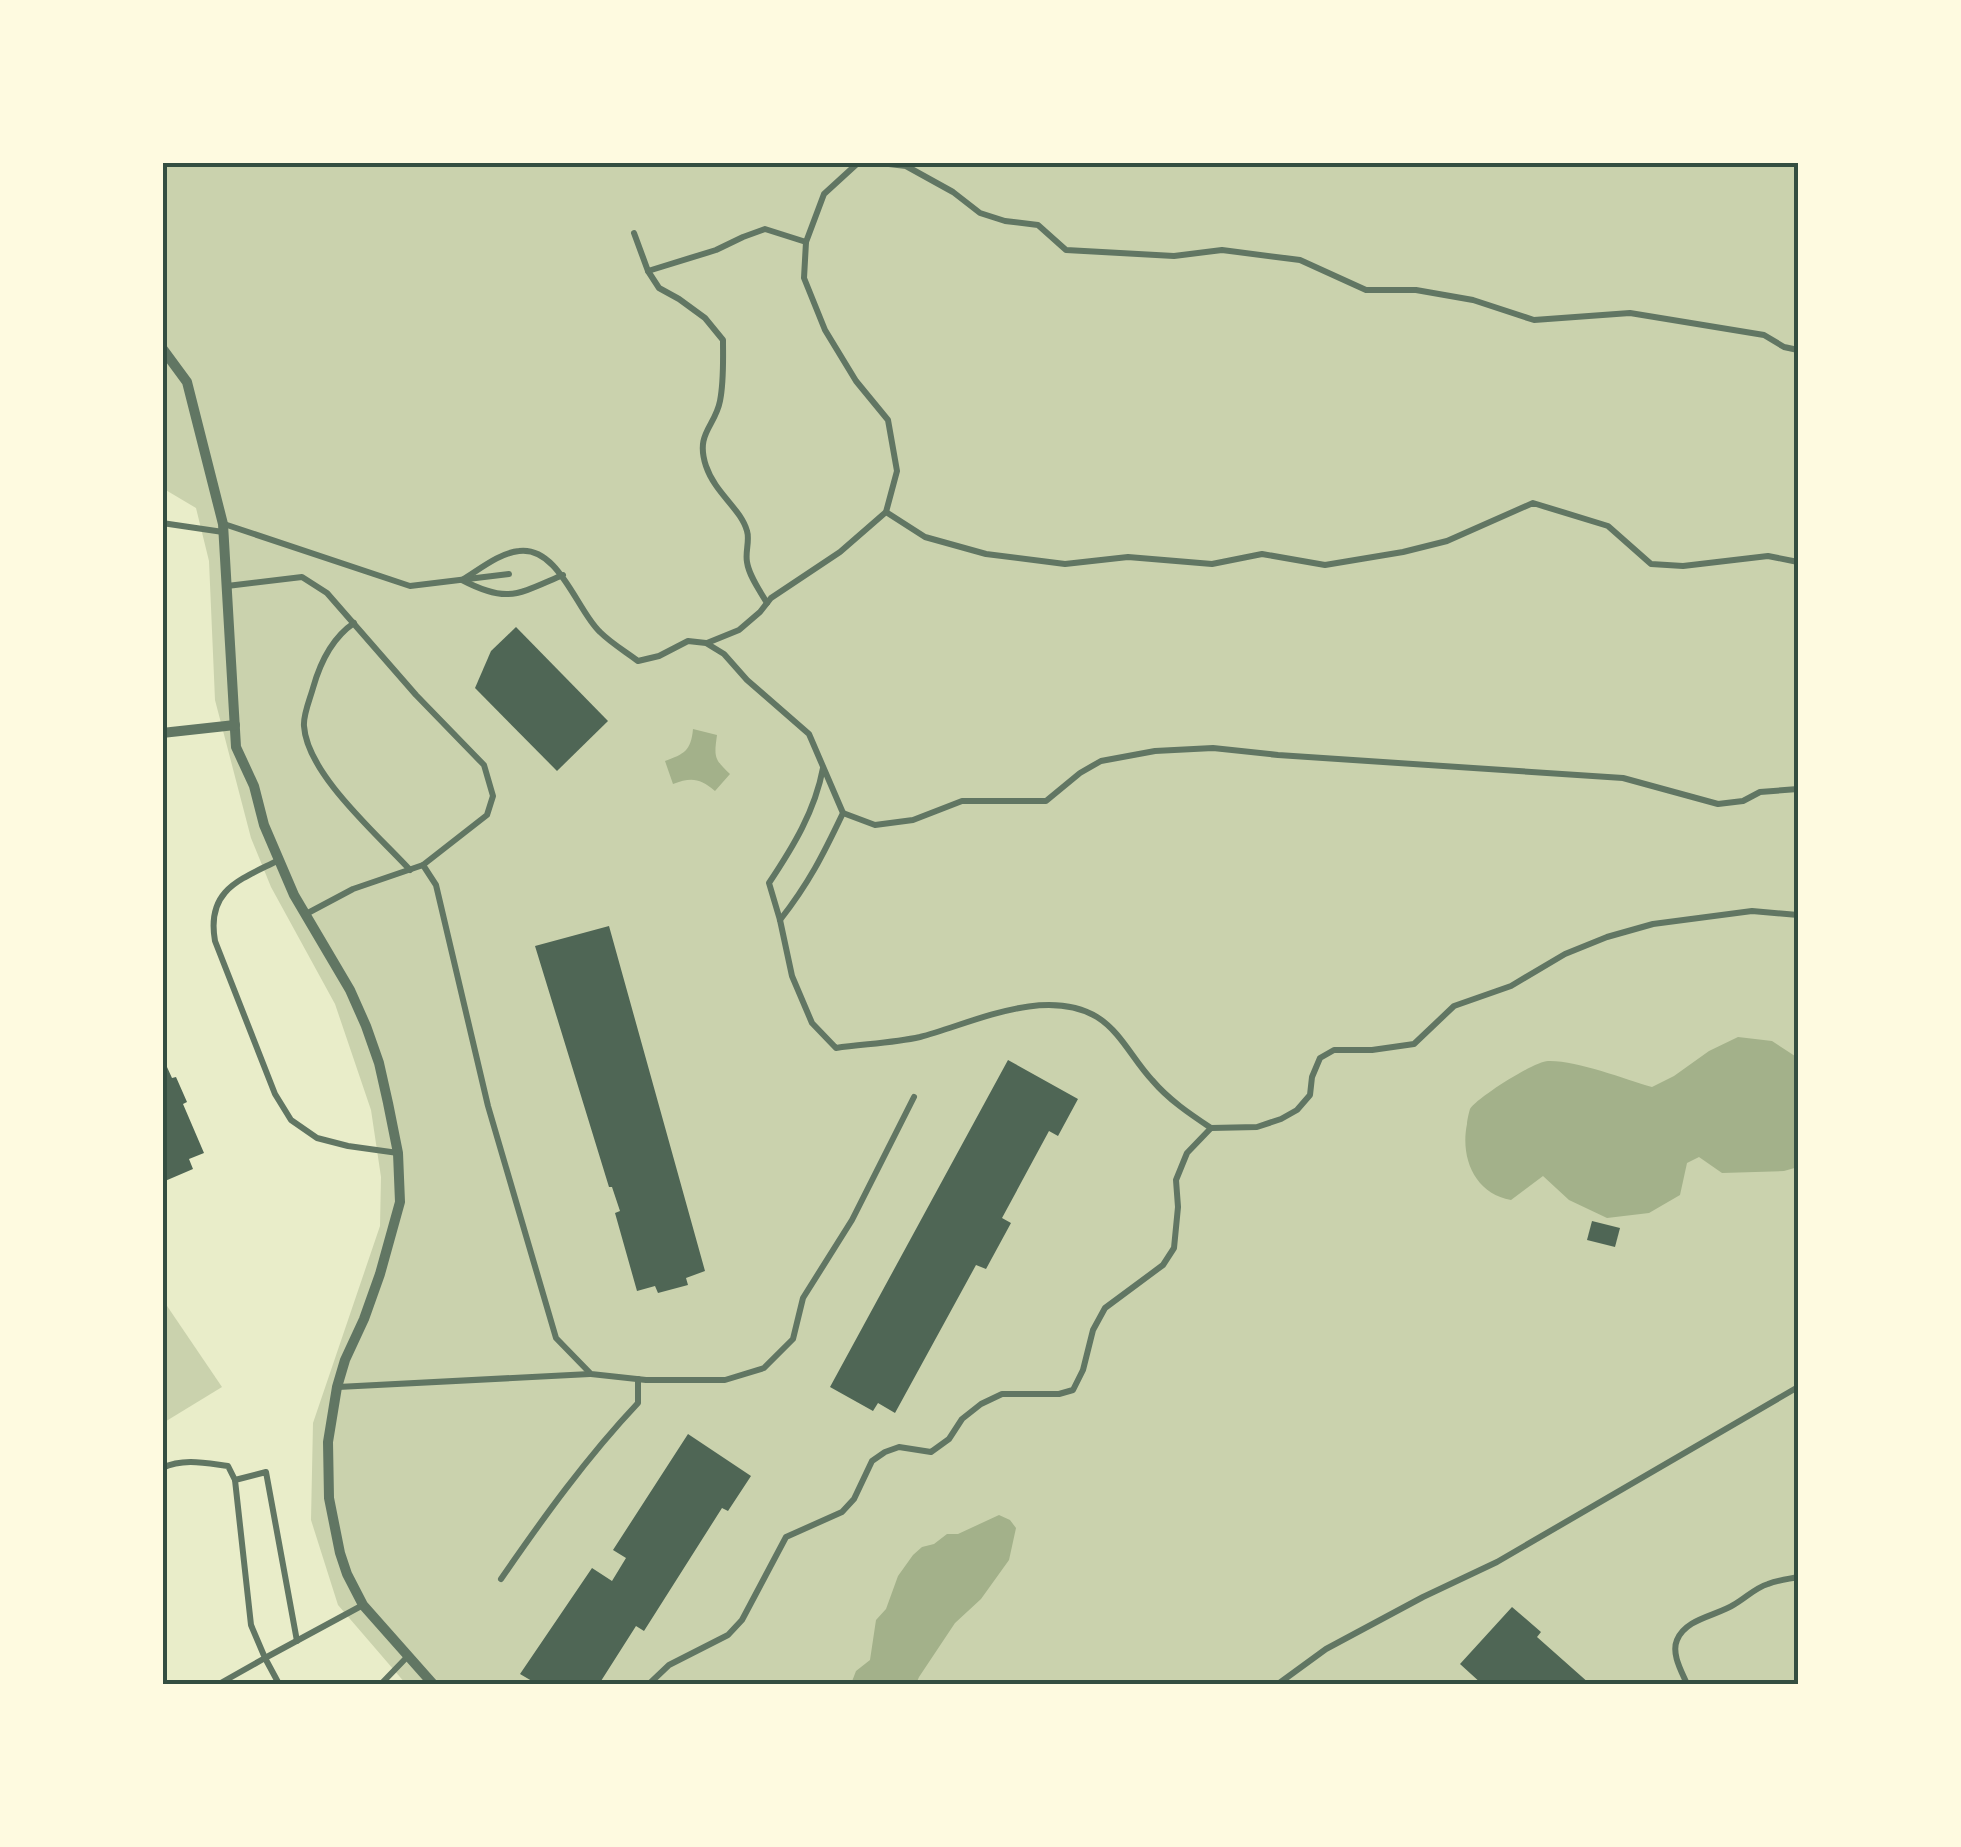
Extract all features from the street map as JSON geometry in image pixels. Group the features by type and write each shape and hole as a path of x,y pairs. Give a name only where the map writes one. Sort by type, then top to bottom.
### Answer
{"street":[{"path":"162,348 187,382 223,528 236,746 254,786 278,861 366,1026 382,1076 398,1153 400,1202 380,1274 337,1388 328,1442 329,1498 340,1553 363,1606 433,1684"},
{"path":"162,734 235,725"}],"lane":[{"path":"706,643 739,630 771,598 840,552 886,512 897,471 888,420 856,381 824,330 804,278 806,242 824,194 859,162"},
{"path":"872,162 906,166 980,213 1038,226 1066,250 1174,256 1222,250 1300,260 1366,290 1416,290 1474,300 1534,320 1630,313 1764,335 1798,350"},
{"path":"648,271 765,230 806,242"},
{"path":"634,233 659,288 705,318 723,340 722,394 703,440 704,462 714,486 748,532 746,563 767,603"},
{"path":"886,512 925,537 986,554 1066,564 1128,557 1212,564 1262,554 1326,565 1446,541 1533,503 1608,526 1651,564 1683,566 1768,556 1798,562"},
{"path":"162,522 223,528 410,586 508,574"},
{"path":"462,580 521,550 540,556 563,575 598,631 638,661 659,656 688,641 706,643 724,654 809,734 842,813 822,860 780,920"},
{"path":"462,580 488,593 520,594 563,575"},
{"path":"226,586 302,577 327,592 416,695 484,765 494,796 486,815 423,865 353,889 305,915"},
{"path":"354,623 343,631 319,666 303,724 324,777 410,870"},
{"path":"842,813 876,825 913,820 962,802 1046,801 1101,761 1155,751 1213,748 1622,778 1718,804 1742,801 1760,792 1798,789"},
{"path":"824,766 818,795 804,826 769,883 792,976 812,1023 836,1048 916,1038 1041,1004 1067,1005 1098,1018 1125,1044 1166,1095 1211,1128 1257,1127 1281,1120 1310,1095 1312,1076 1320,1058 1334,1050 1414,1044 1454,1006 1511,986 1565,954 1607,937 1653,924 1752,911 1798,915"},
{"path":"278,861 237,881 219,898 212,925 214,941 275,1094 292,1120 317,1138 398,1153"},
{"path":"423,865 436,885 488,1106 556,1338 590,1374"},
{"path":"337,1388 590,1374 726,1380 764,1368 793,1339 803,1298 852,1220 914,1097"},
{"path":"649,1684 669,1666 728,1635 742,1620 786,1537 842,1512 854,1499 872,1461 899,1447 931,1452 949,1440 962,1418 1002,1394 1060,1394 1073,1390 1105,1308 1164,1265 1174,1248 1176,1180 1187,1153 1211,1128"},
{"path":"501,1579 607,1436 638,1403 638,1379"},
{"path":"1278,1684 1326,1649 1497,1562 1798,1387"},
{"path":"162,1468 176,1462 228,1466 235,1480 251,1625 278,1684"},
{"path":"235,1480 266,1472 297,1641"},
{"path":"1687,1684 1674,1644 1680,1634 1702,1617 1726,1609 1752,1590 1798,1577"},
{"path":"220,1684 363,1606"},
{"path":"382,1684 408,1656"}],"shaded area":[{"path":"162,163 1798,163 1798,1684 406,1684 338,1605 311,1520 313,1423 380,1226 381,1177 371,1110 335,1004 271,887 251,838 215,700 209,561 196,508 164,489"},
{"path":"693,729 717,735 716,757 730,774 715,791 695,780 673,784 665,761 685,751"},
{"path":"1738,1037 1772,1041 1798,1058 1798,1167 1722,1173 1699,1157 1687,1163 1680,1195 1649,1213 1607,1218 1569,1200 1543,1176 1511,1200 1488,1190 1473,1172 1465,1137 1470,1109 1531,1067 1548,1061 1572,1064 1652,1087"},
{"path":"163,1300 222,1387 162,1423"},
{"path":"999,1515 1016,1528 1009,1560 981,1599 955,1623 916,1684 851,1684 856,1671 870,1660 876,1620 886,1609 898,1576 913,1555 947,1534 958,1534"}],"building":[{"path":"516,627 608,721 557,771 475,688 491,651"},
{"path":"609,926 705,1271 686,1278 688,1285 658,1293 655,1286 637,1291 615,1213 620,1211 609,1187 535,946"},
{"path":"162,1056 187,1102 183,1104 204,1153 189,1159 193,1169 165,1181 162,1177"},
{"path":"1008,1060 1078,1099 1058,1136 1049,1131 1002,1218 1011,1223 986,1269 976,1265 895,1413 878,1403 873,1411 830,1387"},
{"path":"1592,1221 1620,1228 1615,1247 1587,1240"},
{"path":"688,1434 751,1476 728,1511 722,1508 644,1631 636,1626 601,1681 606,1684 537,1684 520,1674 592,1568 612,1581 626,1558 613,1550"},
{"path":"1512,1607 1541,1632 1537,1637 1590,1684 1482,1684 1460,1664"}]}
